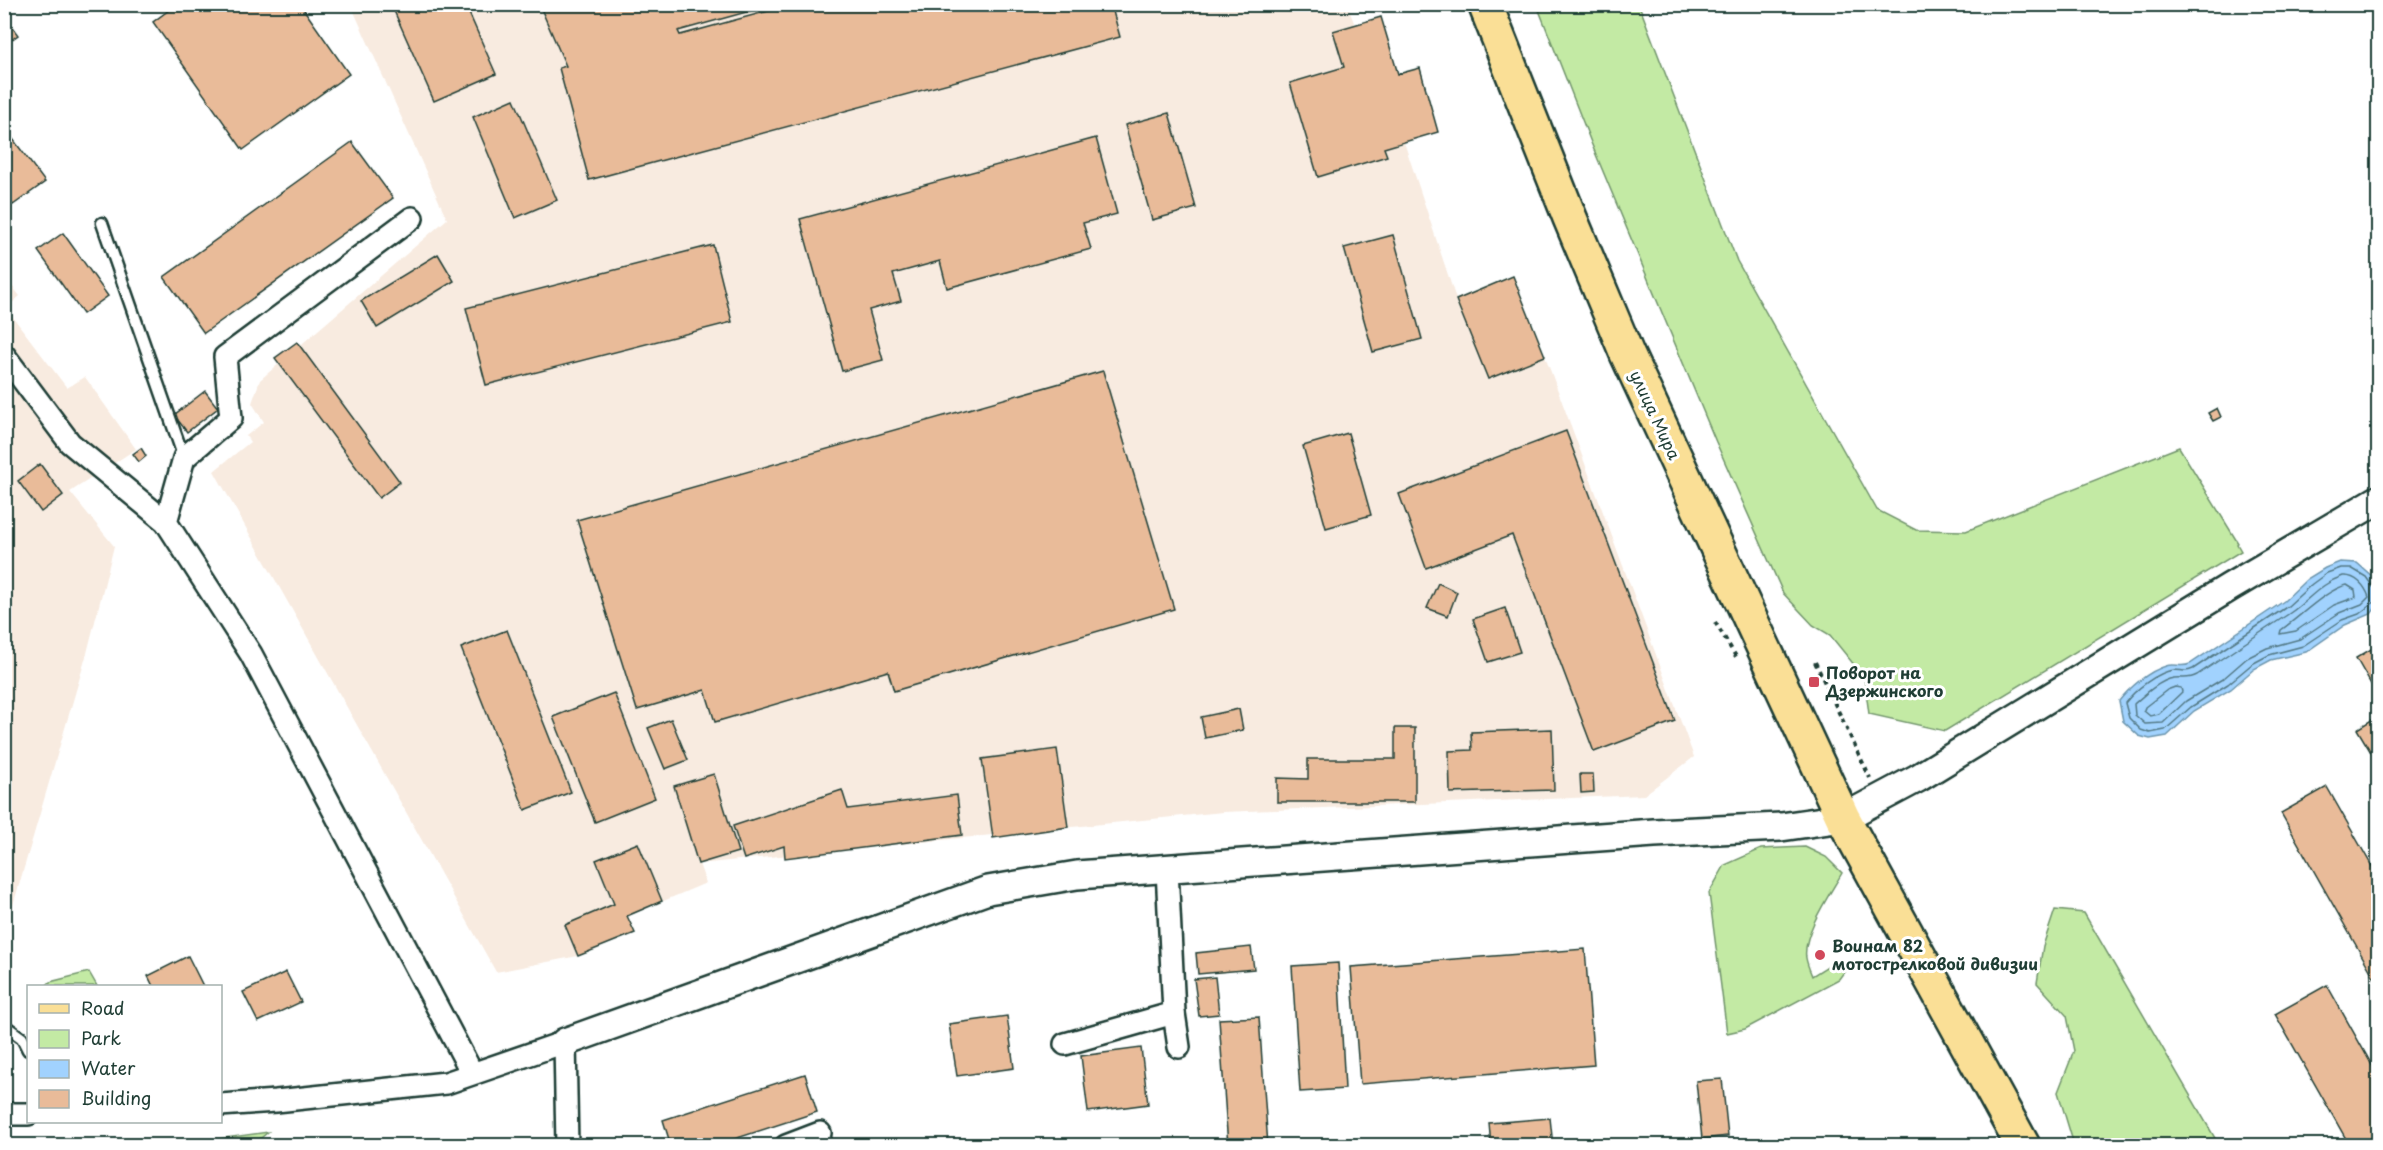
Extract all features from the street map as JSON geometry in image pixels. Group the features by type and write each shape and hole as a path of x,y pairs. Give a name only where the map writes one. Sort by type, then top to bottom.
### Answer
{"main road":[{"name":"улица Мира","path":"1485,4 1627,354 1844,818 2023,1146"}],"street":[{"path":"166,522 184,458 231,418 225,357 412,218"},
{"path":"4,355 70,443 166,522 251,654 472,1073"},
{"path":"222,1105 446,1083 987,890 1077,875 1654,833 1791,826 1844,818 1880,799 2379,500"},
{"path":"1167,869 1174,1012 1179,1047"},
{"path":"1065,1044 1174,1012"},
{"path":"565,1042 567,1146"},
{"path":"4,1114 27,1114"},
{"path":"786,1146 820,1133"}],"lane":[{"path":"102,223 184,458"},
{"path":"4,1025 22,1038 27,1048"}],"path":[{"path":"1815,662 1880,799"}],"shaded area":[{"path":"351,5 1347,5 1355,25 1381,17 1398,74 1420,68 1438,132 1404,142 1456,299 1513,276 1694,757 1644,795 1223,812 699,864 706,883 628,916 635,933 578,956 496,972 214,471 250,442 246,436 264,422 252,403 260,380 447,219"},
{"path":"4,276 20,296 6,308 67,388 85,377 136,449 70,492 114,546 87,653 9,919 5,921"}],"green space":[{"path":"1537,5 1639,5 1737,261 1877,510 1916,530 1966,531 2179,447 2241,551 1945,731 1869,714 1864,677 1830,635 1813,625 1783,593 1716,442 1592,145"},
{"path":"1805,847 1826,857 1842,873 1812,926 1806,948 1809,970 1812,976 1837,960 1849,965 1839,979 1745,1029 1727,1033 1709,893 1725,865 1761,849"},
{"path":"2055,910 2084,913 2219,1145 2074,1145 2058,1092 2074,1051 2067,1016 2037,983 2043,946"},
{"path":"89,972 96,985 47,985 50,982"},
{"path":"268,1132 253,1145 175,1145"}],"water":[{"path":"2340,562 2357,563 2374,578 2378,588 2378,605 2371,614 2345,625 2306,652 2271,660 2254,669 2231,689 2194,711 2167,736 2150,739 2139,736 2123,721 2119,701 2140,680 2166,666 2190,664 2284,601 2307,579"}],"building":[{"path":"177,4 300,4 349,74 243,150 153,22"},
{"path":"391,4 465,4 496,74 434,101"},
{"path":"539,4 748,4 750,11 678,31 680,35 794,4 1111,4 1120,37 589,180 559,68 566,66"},
{"path":"4,16 18,35 4,45"},
{"path":"1381,17 1398,74 1420,68 1438,132 1384,148 1387,156 1318,177 1290,83 1344,67 1333,31"},
{"path":"514,99 557,200 515,218 473,117"},
{"path":"1169,113 1196,208 1152,220 1125,125"},
{"path":"4,127 45,182 13,205 4,193"},
{"path":"1096,138 1117,214 1083,223 1091,249 947,288 940,261 893,274 901,301 869,310 883,360 842,371 800,219"},
{"path":"352,142 393,198 204,333 164,277"},
{"path":"63,233 108,296 83,314 38,251"},
{"path":"1393,235 1422,339 1373,352 1344,248"},
{"path":"713,245 732,322 486,385 466,308"},
{"path":"438,254 454,281 377,328 361,301"},
{"path":"1513,276 1545,356 1488,379 1456,300"},
{"path":"297,342 400,482 379,498 275,358"},
{"path":"1103,371 1174,609 894,691 888,671 715,722 705,690 637,710 577,520"},
{"path":"205,391 218,408 187,432 174,415"},
{"path":"2217,408 2221,417 2213,421 2208,413"},
{"path":"1566,431 1675,721 1594,752 1512,535 1426,568 1399,494"},
{"path":"1348,433 1371,515 1326,528 1303,446"},
{"path":"141,448 146,456 139,462 133,454"},
{"path":"40,464 63,495 41,512 18,481"},
{"path":"1438,583 1457,592 1448,616 1427,608"},
{"path":"1505,608 1520,652 1488,662 1473,619"},
{"path":"507,630 571,792 525,810 461,648"},
{"path":"2378,645 2378,692 2376,693 2356,658"},
{"path":"614,693 655,798 595,822 553,717"},
{"path":"1239,709 1243,730 1205,738 1201,717"},
{"path":"2378,716 2378,764 2357,729"},
{"path":"671,719 688,760 665,769 648,728"},
{"path":"1395,728 1415,728 1415,802 1277,802 1277,778 1308,779 1308,759 1395,759"},
{"path":"1552,729 1554,790 1450,793 1449,751 1472,750 1471,732"},
{"path":"1057,749 1068,827 993,838 982,759"},
{"path":"714,774 738,852 698,864 674,786"},
{"path":"1580,774 1593,774 1594,792 1581,793"},
{"path":"2327,787 2378,877 2378,984 2281,813"},
{"path":"842,790 848,809 957,795 962,835 785,858 784,846 744,859 733,826"},
{"path":"638,843 662,901 627,916 635,933 578,956 565,925 614,904 596,860"},
{"path":"1251,947 1254,969 1198,974 1196,953"},
{"path":"1585,949 1594,1065 1360,1084 1351,967"},
{"path":"188,956 202,985 152,985 148,976"},
{"path":"1338,963 1345,1089 1300,1092 1292,966"},
{"path":"286,972 301,1002 258,1022 243,992"},
{"path":"1215,977 1219,1014 1199,1016 1194,979"},
{"path":"2327,985 2378,1076 2378,1146 2350,1146 2275,1014"},
{"path":"1007,1016 1014,1068 957,1076 949,1024"},
{"path":"1259,1017 1268,1146 1228,1146 1219,1019"},
{"path":"1141,1048 1148,1104 1088,1112 1081,1056"},
{"path":"805,1074 817,1112 713,1146 671,1146 663,1120"},
{"path":"1722,1079 1728,1136 1702,1139 1696,1081"},
{"path":"1550,1118 1553,1146 1491,1146 1489,1123"}],"place":[{"name":"Поворот на Дзержинского","path":"1814,682"},
{"name":"Воинам 82 мотострелковой дивизии","path":"1820,955"}]}
